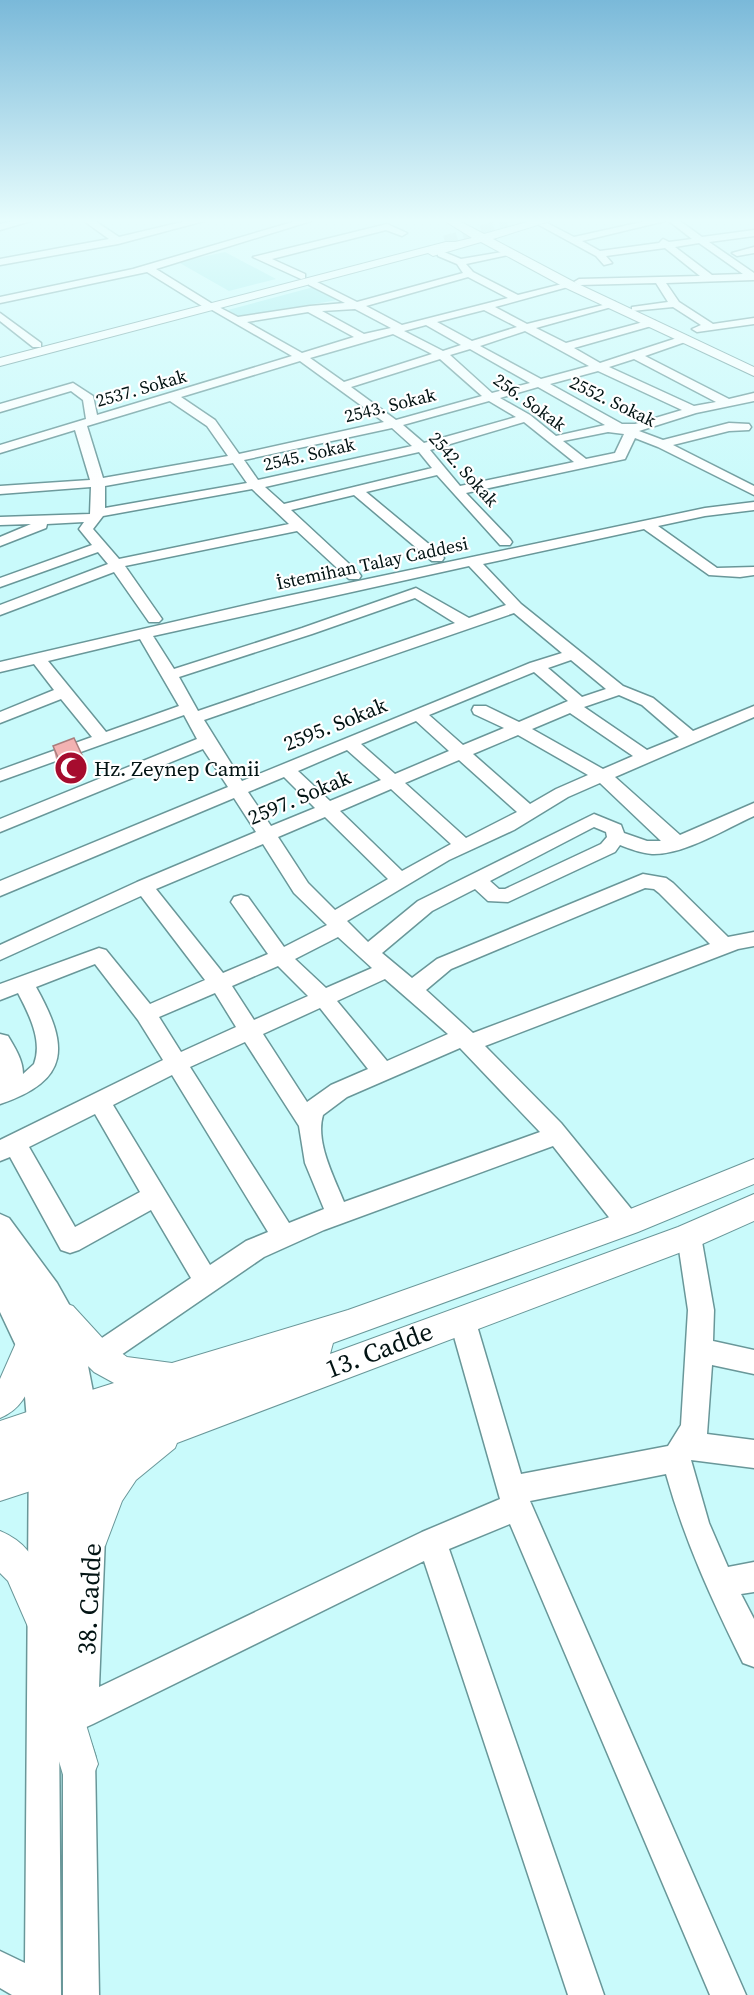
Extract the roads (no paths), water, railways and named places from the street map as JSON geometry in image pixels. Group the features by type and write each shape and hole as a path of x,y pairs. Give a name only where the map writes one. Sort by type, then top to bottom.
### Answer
{"main road":[{"path":"0,354 170,314"},
{"path":"0,362 176,314"},
{"path":"632,314 754,361"},
{"path":"645,314 754,372"},
{"name":"13. Cadde","path":"0,1484 65,1438 183,1375 348,1324 628,1223 754,1171"},
{"name":"13. Cadde","path":"0,1437 65,1438 174,1428 689,1236 754,1207"},
{"path":"0,1254 7,1259 29,1296 53,1361 65,1438 63,1600 65,1718 78,1764"},
{"path":"62,1316 96,1357 116,1369 146,1377 183,1375"},
{"path":"0,1460 308,1354 348,1324"},
{"path":"0,1402 11,1392 30,1347"},
{"path":"92,1533 109,1490 124,1468 174,1428"},
{"path":"0,1549 21,1568 45,1623"}],"street":[{"name":"2542. Sokak","path":"226,314 303,358 394,424 422,448 457,491 505,542"},
{"path":"237,320 276,314"},
{"path":"319,314 363,338"},
{"name":"256. Sokak","path":"369,314 442,355 490,397 526,418 584,464"},
{"name":"2537. Sokak","path":"0,449 363,338 453,314"},
{"path":"501,314 566,347 599,367 693,410"},
{"path":"344,386 574,314"},
{"path":"691,314 711,327"},
{"path":"2,320 37,345"},
{"name":"2552. Sokak","path":"427,321 538,384 754,492"},
{"name":"2543. Sokak","path":"0,490 98,483 237,458 394,424 599,367 711,327 753,322"},
{"path":"566,347 651,323"},
{"path":"635,355 732,402 746,433 754,439"},
{"path":"0,408 74,387 89,399 86,423 98,483 93,520 99,547 116,565 149,626 170,675 207,741 301,888 368,952 442,1015 557,1135 628,1223"},
{"path":"173,397 211,423 255,485 354,576"},
{"path":"553,440 608,428 626,430 636,428 693,410 754,397"},
{"name":"2545. Sokak","path":"0,521 93,520 422,448 526,418"},
{"path":"662,444 729,427 745,427"},
{"path":"457,491 620,456 626,430"},
{"path":"280,509 440,470"},
{"path":"356,490 437,558"},
{"name":"İstemihan Talay Caddesi","path":"0,667 149,626 354,576 659,509 754,492"},
{"name":"İstemihan Talay Caddesi","path":"0,652 267,605 705,512 754,506"},
{"path":"0,542 55,520"},
{"path":"647,525 714,572 754,571"},
{"path":"0,610 116,565 298,526"},
{"path":"0,583 99,547"},
{"path":"472,562 516,607 618,690 628,691 645,701 690,737"},
{"path":"170,675 307,631 416,592 466,623"},
{"path":"0,776 102,738 192,713 516,607"},
{"path":"418,714 536,666 574,654"},
{"path":"38,658 102,738"},
{"path":"536,666 575,705 645,757"},
{"name":"2597. Sokak","path":"0,953 144,887 393,784 575,705 618,690"},
{"path":"0,718 63,692"},
{"path":"480,710 520,729 560,754 603,776 668,837 679,843"},
{"path":"146,1014 281,957 338,924 401,881 562,794 754,711"},
{"name":"2595. Sokak","path":"0,889 418,714 461,755 529,813"},
{"path":"0,826 207,741"},
{"path":"349,742 464,846"},
{"path":"285,768 401,881"},
{"path":"616,837 649,849 661,849 754,809"},
{"path":"368,952 425,906 594,820 614,829 616,837"},
{"path":"477,880 495,896 508,895 608,848 616,837"},
{"path":"649,849 659,883 725,946"},
{"path":"412,990 444,964 643,881 659,883"},
{"path":"144,887 219,983 310,1125"},
{"path":"241,902 281,957 323,998 383,1071"},
{"path":"338,1215 317,1162 310,1125 312,1112 323,1101 383,1071 735,942 754,939"},
{"path":"0,992 99,955 146,1014 284,1236"},
{"path":"155,1196 70,1242 7,1148 176,1064 388,969"},
{"path":"3,1093 35,1078 44,1069 47,1058 48,1043 35,1005 23,983"},
{"path":"0,1042 13,1066 11,1080 3,1093"},
{"path":"99,1102 207,1283"},
{"path":"96,1357 255,1249 338,1215 557,1135"},
{"name":"38. Cadde","path":"0,1225 48,1291 62,1316 81,1386 65,1438 45,1623 42,1994"},
{"path":"689,1236 701,1310 695,1430 680,1452 695,1524 720,1583 754,1652"},
{"name":"38. Cadde","path":"0,1285 30,1347 65,1438 92,1533 78,1764 81,1995"},
{"path":"462,1319 514,1498 728,1995"},
{"path":"699,1350 754,1362"},
{"path":"82,1712 432,1542 514,1498 680,1452 754,1454"},
{"path":"432,1542 586,1995"},
{"path":"720,1583 754,1577"},
{"path":"720,1583 754,1617"},
{"path":"0,1969 42,1994"}],"place":[{"name":"Hz. Zeynep Camii","path":"71,768"}]}
